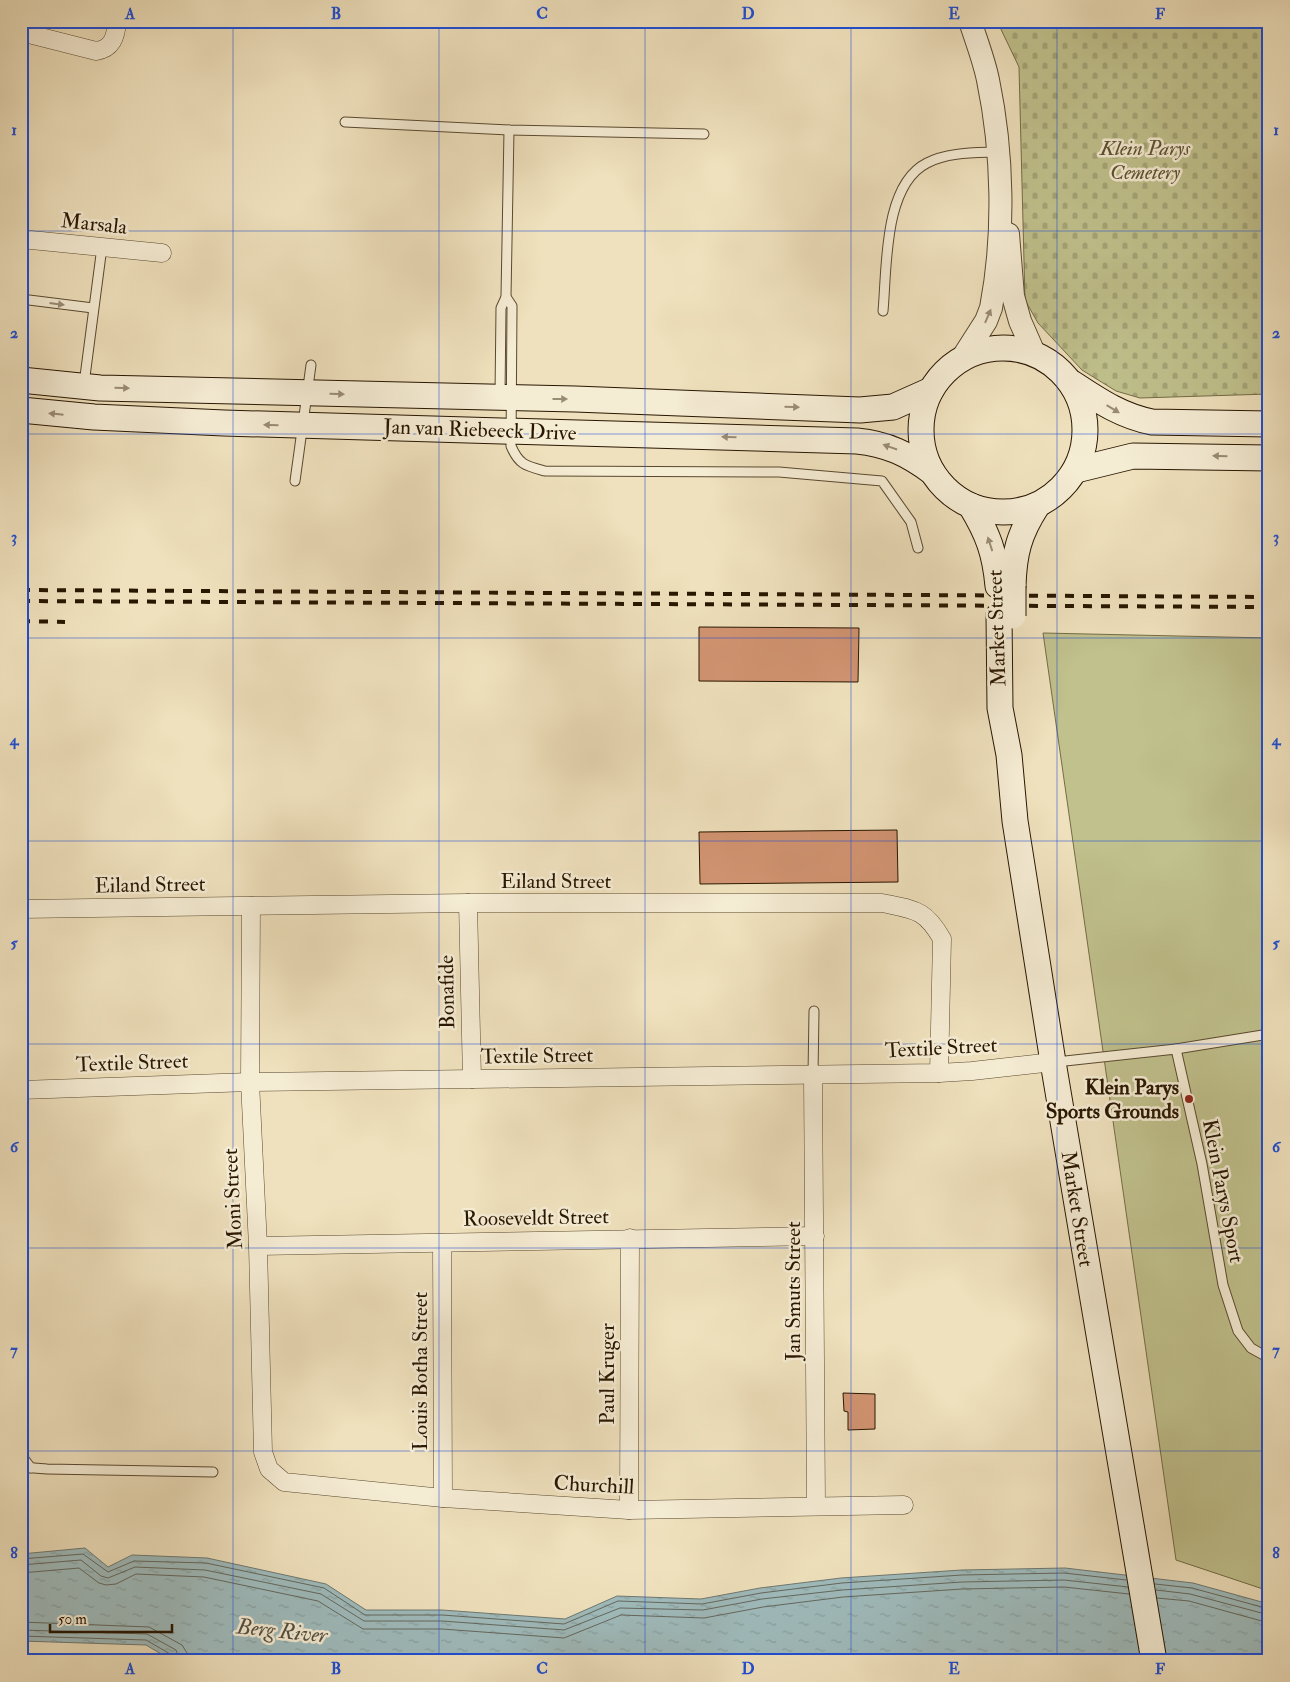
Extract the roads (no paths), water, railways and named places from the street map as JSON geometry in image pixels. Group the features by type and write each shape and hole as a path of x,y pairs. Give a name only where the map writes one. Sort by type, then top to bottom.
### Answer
{"main road":[{"path":"1072,383 1082,404 1086,426 1084,448 1076,470 1066,484 1052,497 1037,506 1015,512 992,512 971,506 949,492 932,472 924,452 921,431 923,410 931,390 944,371 963,357 986,349 1010,347 1034,353 1049,360 1072,383 1120,413 1135,418 1152,422 1269,424"},
{"name":"Jan van Riebeeck Drive","path":"21,380 83,386 305,394 506,398 860,410 893,407 931,390"},
{"name":"Jan van Riebeeck Drive","path":"21,410 94,417 302,426 874,442 892,447 910,456 932,472"},
{"path":"1076,470 1133,456 1269,458"},
{"name":"Market Street","path":"971,506 985,529 1005,586 1006,615 1000,708 1009,755 1015,821 1125,1498 1154,1661"},
{"name":"Market Street","path":"1005,586 1019,538 1037,506"}],"street":[{"path":"21,28 30,21"},
{"path":"21,32 96,50 105,49 113,42 117,21"},
{"path":"963,357 986,321 991,308 1000,207 999,152 988,78 970,21"},
{"path":"1000,207 1009,238 1016,309 1034,353"},
{"name":"Marsala","path":"21,239 162,254"},
{"name":"Eiland Street","path":"21,910 468,903 882,903 912,909 931,920 942,939 938,1073"},
{"name":"Bonafide","path":"468,903 472,1079"},
{"name":"Moni Street","path":"251,906 250,1082 258,1246 263,1452 269,1469 284,1482"},
{"name":"Textile Street","path":"21,1090 250,1082 938,1073 972,1072 1053,1062"},
{"name":"Jan Smuts Street","path":"812,1075 815,1236 816,1506"},
{"name":"Rooseveldt Street","path":"258,1246 815,1236"},
{"name":"Paul Kruger","path":"629,1510 630,1238"},
{"name":"Louis Botha Street","path":"442,1243 443,1498"},
{"name":"Churchill","path":"284,1482 443,1498 629,1510 904,1505"}],"lane":[{"path":"345,122 509,130 704,134"},
{"path":"509,130 506,297 502,308 506,398 512,431 511,446 517,460 528,467 545,471 779,472 882,481 911,522 918,548"},
{"path":"883,311 893,210 907,180 926,163 953,154 999,152"},
{"path":"83,386 102,247"},
{"path":"21,299 93,308"},
{"path":"295,481 305,394 311,365"},
{"path":"812,1075 814,1011"},
{"path":"1053,1062 1176,1049 1269,1034"},
{"name":"Klein Parys Sport","path":"1176,1049 1202,1164 1225,1292 1238,1331 1251,1348 1269,1358"},
{"path":"21,1455 31,1468"},
{"path":"21,1466 31,1468 213,1472"}],"water":[{"name":"Berg River","path":"85,1548 108,1567 132,1555 207,1558 326,1584 366,1610 442,1610 565,1619 617,1596 701,1599 760,1588 841,1578 962,1570 1065,1568 1193,1583 1269,1604 1269,1661 173,1661 146,1645 21,1641 21,1554"}],"railway":[{"path":"21,590 1269,597"},
{"path":"21,601 1269,607"},
{"path":"21,621 65,622"}],"place":[{"name":"Klein Parys Sports Grounds","path":"1189,1099"}],"park label":[{"name":"Klein Parys Cemetery","path":"1145,160"}]}
